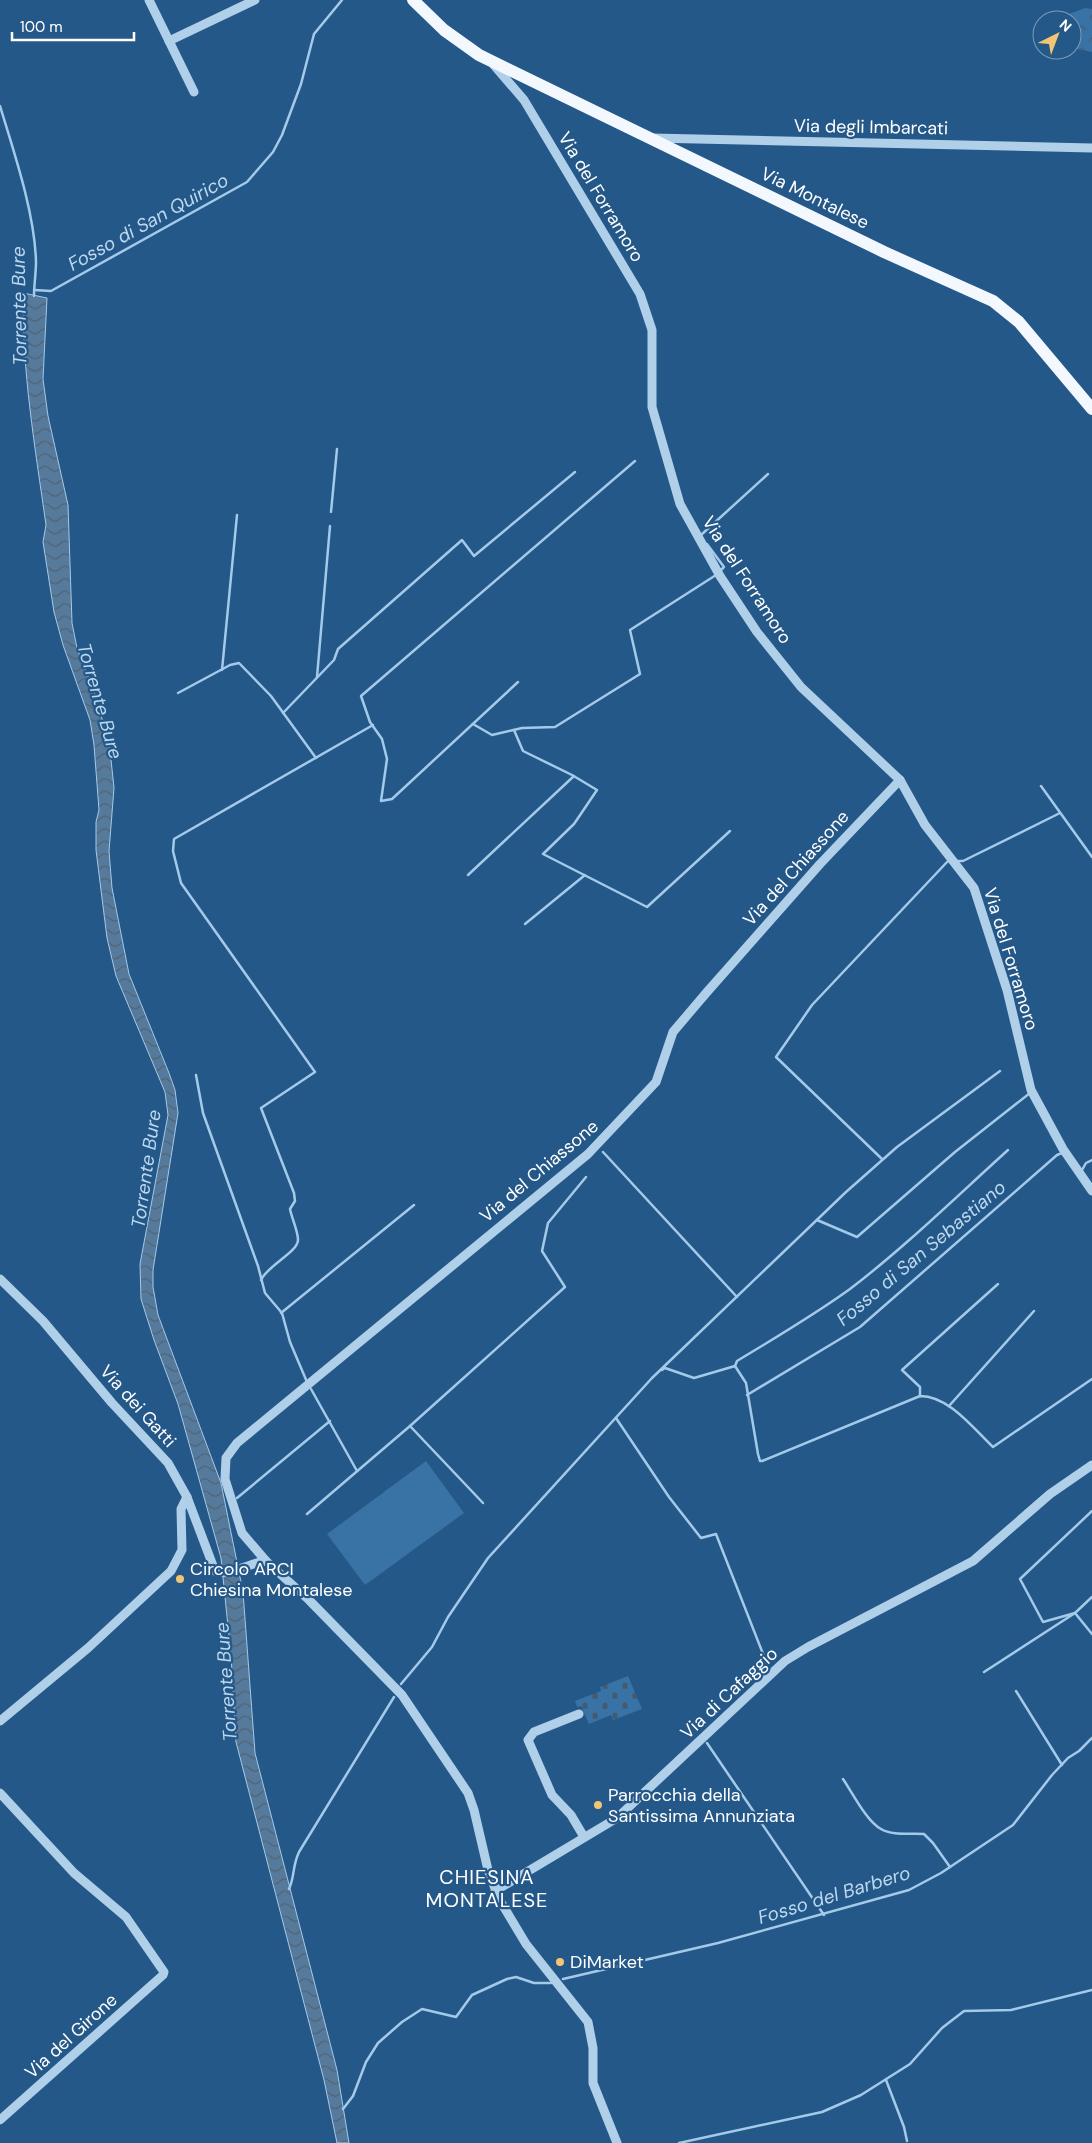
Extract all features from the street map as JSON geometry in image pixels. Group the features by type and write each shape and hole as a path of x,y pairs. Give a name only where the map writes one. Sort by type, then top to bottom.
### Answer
{"main road":[{"name":"Via Montalese","path":"413,0 457,40 490,60 884,252 993,301 1019,322 1092,409"}],"street":[{"path":"149,0 194,92"},
{"path":"169,41 255,0"},
{"name":"Via del Forramoro","path":"490,60 524,100 640,294 652,330 652,407 680,504 720,576 757,632 801,687 900,780 925,826 974,888 1007,990 1032,1090 1063,1150 1092,1191"},
{"name":"Via degli Imbarcati","path":"650,138 1092,148"},
{"name":"Via del Chiassone","path":"617,2143 593,2084 593,2048 588,2022 526,1944 495,1891 468,1793 406,1701 309,1600 266,1561 242,1533 225,1479 226,1458 237,1444 588,1154 656,1082 674,1032 701,999 820,864 900,780"},
{"name":"Via dei Gatti","path":"0,1279 43,1321 115,1407 168,1463 187,1497 213,1567 222,1573 266,1561"},
{"name":"Via di Cafaggio","path":"495,1891 620,1816 785,1662 808,1647 973,1561 1050,1494 1092,1465"},
{"path":"0,1721 117,1623 171,1571 182,1550 181,1509 187,1497"},
{"path":"579,1714 534,1732 528,1740 552,1795 571,1815 584,1837"},
{"name":"Via del Girone","path":"0,1793 74,1873 126,1917 162,1967 164,1975 0,2120"}],"green space":[{"path":"1085,8 1092,9 1092,52 1082,50 1082,10 1080,10"},
{"path":"426,1461 464,1513 365,1585 327,1534"},
{"path":"628,1676 642,1709 613,1720 611,1715 589,1724 581,1706 577,1707 575,1701 601,1691 600,1687"}],"water":[{"path":"23,293 47,298 43,379 48,416 68,505 72,623 77,648 97,699 110,750 114,788 109,851 112,888 129,974 175,1090 178,1113 153,1270 153,1287 158,1315 221,1483 243,1592 255,1753 337,2070 349,2143 337,2143 324,2080 236,1742 231,1656 221,1558 178,1404 141,1299 140,1264 168,1115 165,1092 116,976 107,938 96,850 96,822 99,810 90,720 63,645 54,612 43,542 46,525 27,381"}],"waterway":[{"name":"Fosso di San Quirico","path":"34,290 51,291 247,182 273,152 282,135 301,84 314,34 342,0"},
{"name":"Torrente Bure","path":"0,106 23,183 32,224 36,262 34,296"},
{"path":"331,512 337,449"},
{"path":"518,682 392,799 381,801 387,759 382,739 370,722 361,696 635,461"},
{"path":"283,713 334,660 338,649 462,540 474,556 575,472"},
{"path":"701,535 768,474"},
{"path":"222,670 237,515"},
{"path":"317,677 330,526"},
{"path":"707,544 724,567 720,571"},
{"path":"473,724 492,735 522,728 555,727 640,674 630,630 716,575"},
{"path":"178,693 230,665 239,663 271,696 316,758"},
{"path":"261,1280 269,1270 297,1245 298,1240 290,1209 295,1201 294,1193 261,1108 315,1072 181,883 173,851 174,839 373,725"},
{"path":"514,730 523,751 572,775 597,790 574,824 543,854 647,907 730,831"},
{"path":"468,875 574,776"},
{"path":"1041,786 1092,857"},
{"path":"956,861 963,861 1060,813"},
{"path":"882,1159 776,1057 812,1005 950,861"},
{"path":"525,924 585,875"},
{"path":"401,1684 432,1647 448,1617 488,1558 652,1378 846,1192 897,1147 1000,1071"},
{"path":"196,1075 203,1113 258,1266 265,1293 282,1313 290,1342 307,1382"},
{"path":"817,1220 857,1237 955,1152 1030,1093"},
{"path":"735,1366 737,1361 850,1289 910,1239 1008,1150"},
{"path":"603,1152 737,1297"},
{"name":"Fosso di San Sebastiano","path":"747,1395 860,1327 1057,1155 1062,1153"},
{"name":"Fosso di San Sebastiano","path":"1082,1170 1086,1163 1092,1160"},
{"path":"307,1514 410,1426 565,1287 542,1251 548,1223 586,1177"},
{"path":"281,1313 414,1205"},
{"path":"920,1396 920,1387 902,1370 998,1284"},
{"path":"949,1406 1034,1311"},
{"path":"735,1366 746,1383 760,1461 920,1396 931,1397 951,1407 993,1447 1092,1379"},
{"name":"Fosso di San Sebastiano","path":"662,1370 665,1368 694,1378 735,1366"},
{"path":"311,1389 357,1471"},
{"path":"616,1418 669,1497 701,1538 716,1534 767,1664"},
{"path":"237,1498 330,1421"},
{"path":"410,1426 483,1503"},
{"path":"1075,1613 1043,1622 1020,1579 1092,1511"},
{"path":"984,1672 1075,1613 1092,1597"},
{"path":"1075,1613 1092,1634"},
{"path":"1016,1691 1062,1765"},
{"path":"289,1889 299,1852 394,1697"},
{"name":"Fosso del Barbero","path":"563,1979 718,1943 909,1890 941,1873 1013,1825 1052,1775 1068,1758 1079,1751 1092,1738"},
{"path":"707,1743 824,1915"},
{"path":"843,1779 865,1814 876,1825 891,1833 924,1834 950,1867"},
{"name":"Fosso del Barbero","path":"343,2109 353,2096 366,2062 378,2043 402,2022 422,2009 456,2017 472,1995 507,1979 516,1977 534,1983 551,1983"},
{"path":"679,2143 822,2112 861,2095 910,2064 942,2028 964,2011 1011,2010 1092,1990"},
{"path":"886,2080 904,2127 907,2141"}],"place":[{"name":"Circolo ARCI Chiesina Montalese","path":"180,1579"},
{"name":"Parrocchia della Santissima Annunziata","path":"598,1805"},
{"name":"DiMarket","path":"560,1962"}],"district":[{"name":"CHIESINA MONTALESE","path":"487,1888"}]}
